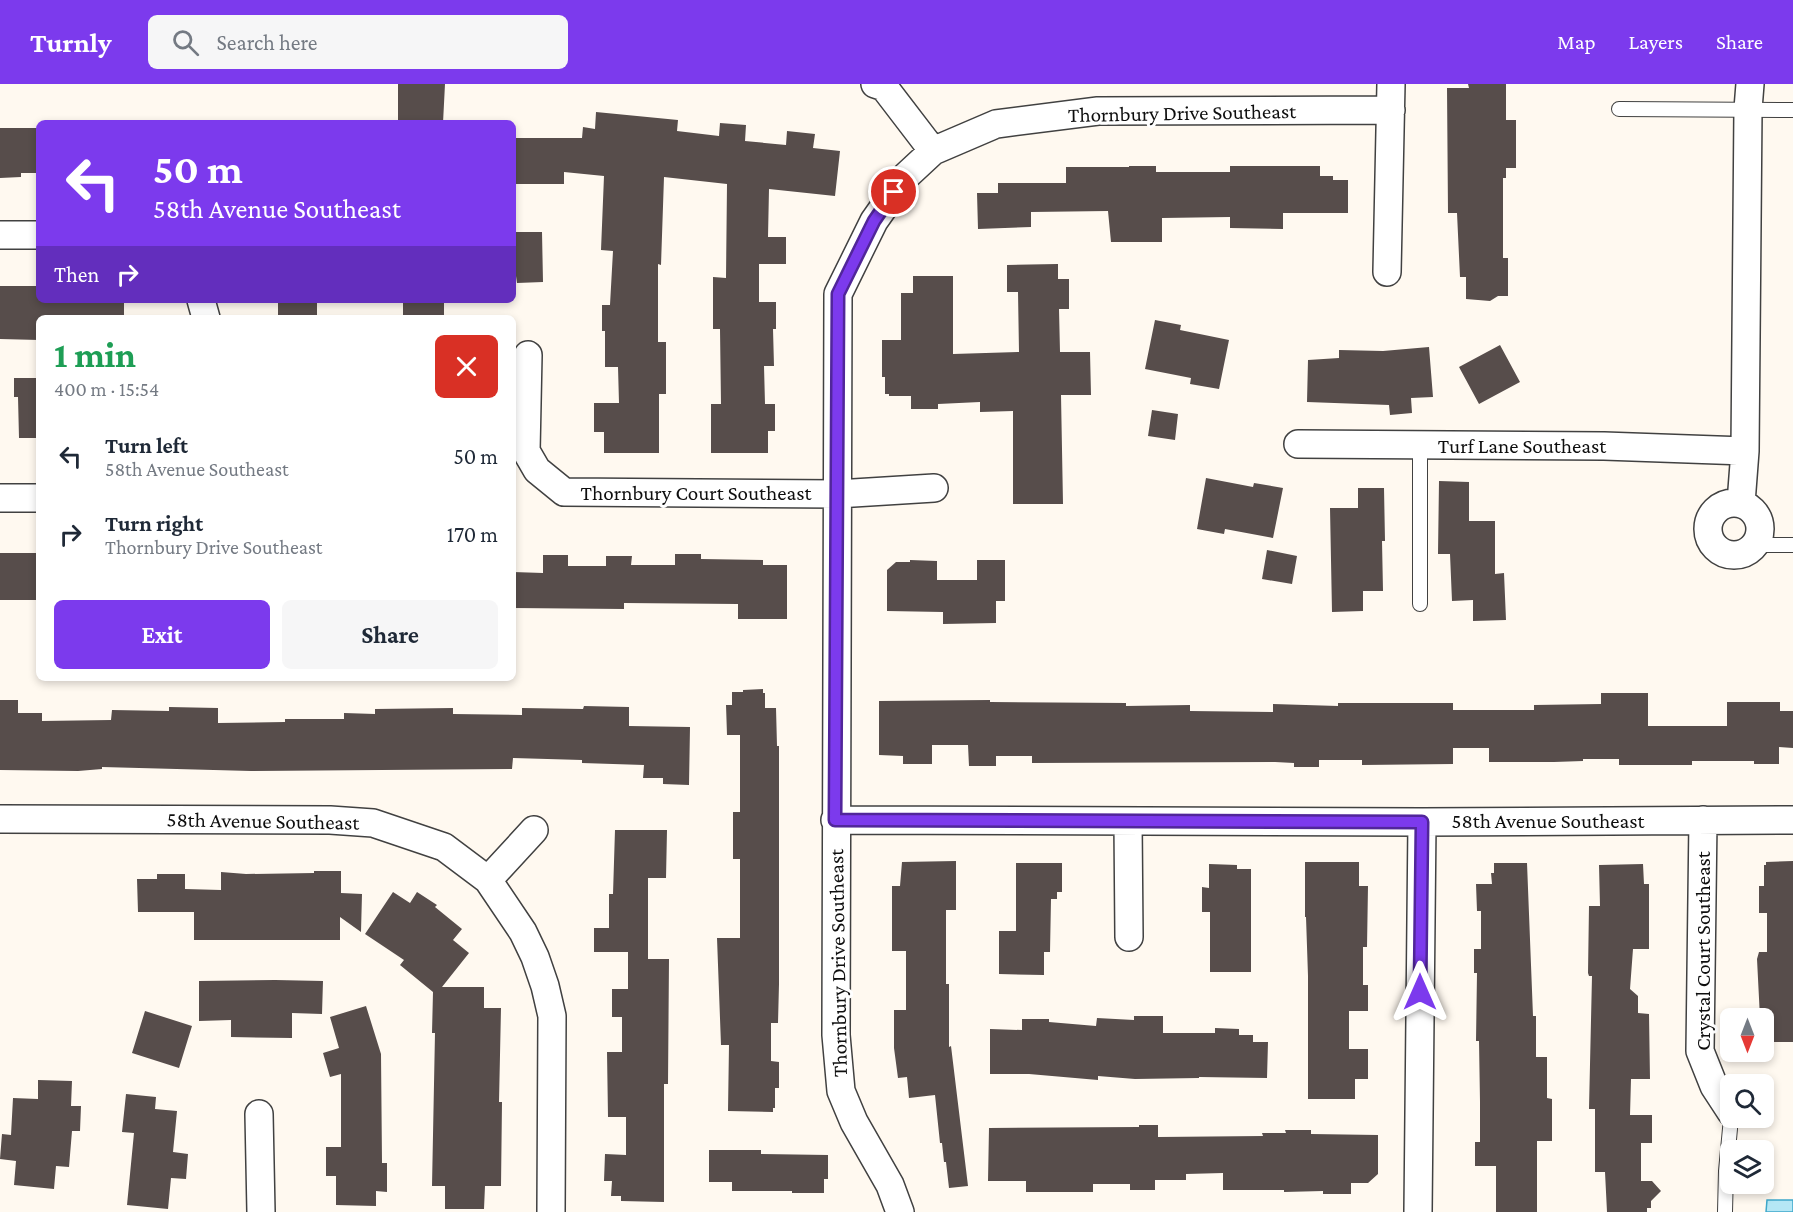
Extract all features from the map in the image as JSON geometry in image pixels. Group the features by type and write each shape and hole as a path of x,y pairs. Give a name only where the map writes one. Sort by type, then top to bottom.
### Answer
{"street":[{"path":"875,84 884,87 933,151"},
{"path":"1388,272 1391,97"},
{"name":"Thornbury Drive Southeast","path":"900,1212 890,1185 854,1122 841,1091 836,1035 838,294 874,221 905,177 933,151 996,124 1098,111 1391,97"},
{"path":"1741,503 1745,451 1749,97"},
{"path":"0,235 36,235"},
{"name":"Thornbury Court Southeast","path":"528,355 526,451 537,470 564,492 837,494 934,488"},
{"name":"Turf Lane Southeast","path":"1298,444 1604,446 1745,451"},
{"path":"0,498 36,498"},
{"path":"1741,503 1757,516 1760,525 1759,536 1755,545 1747,551 1727,554 1712,542 1708,532 1709,522 1721,506 1741,503"},
{"name":"58th Avenue Southeast","path":"0,819 330,820 373,823 444,848 488,880 522,932 535,957 545,986 552,1016 551,1212"},
{"name":"58th Avenue Southeast","path":"835,820 1128,822 1793,820"},
{"name":"Crystal Court Southeast","path":"1703,820 1700,1051 1720,1095"},
{"path":"1128,822 1129,937"},
{"path":"1418,1212 1422,822"},
{"path":"488,880 534,830"},
{"path":"259,1114 261,1212"}],"lane":[{"path":"1619,109 1749,97 1793,110"},
{"path":"1420,445 1420,604"},
{"path":"1755,545 1793,545"},
{"path":"1725,1212 1730,1128"}],"water":[{"path":"1767,1200 1793,1200 1793,1212 1766,1212"}],"building":[{"path":"398,84 445,84 443,120 398,120"},
{"path":"1468,84 1506,84 1506,120 1516,120 1516,168 1506,168 1506,178 1503,178 1503,258 1508,258 1508,296 1498,296 1490,301 1466,299 1466,277 1460,277 1457,213 1448,213 1447,88 1469,88"},
{"path":"596,112 678,120 677,131 719,136 720,123 746,125 745,141 786,145 787,131 815,134 813,148 840,151 835,196 769,189 768,237 786,237 786,264 759,264 759,302 776,302 776,329 773,329 774,366 764,366 765,404 775,404 775,431 768,431 768,453 711,453 711,404 721,404 720,329 713,329 713,277 726,278 727,184 664,177 661,265 658,264 658,342 666,342 666,394 659,394 659,453 604,453 604,432 594,432 594,403 619,403 618,367 605,367 605,331 602,331 602,305 610,305 613,251 601,250 604,176 564,172 564,184 516,184 516,138 582,138 583,127 595,129"},
{"path":"0,128 36,128 36,173 21,173 21,177 0,178"},
{"path":"1156,166 1156,172 1230,172 1230,166 1320,166 1320,176 1333,176 1333,180 1348,180 1348,213 1283,213 1283,229 1230,228 1230,217 1162,218 1162,242 1111,242 1108,211 1031,212 1031,227 978,229 977,193 998,193 998,183 1066,183 1066,167"},
{"path":"516,232 542,232 543,282 517,283"},
{"path":"1058,264 1058,279 1069,279 1069,309 1059,309 1060,352 1090,352 1091,395 1061,395 1063,504 1013,504 1013,411 980,412 980,402 938,404 938,409 911,409 911,396 885,394 885,377 882,377 882,340 901,340 901,293 913,293 913,276 953,276 953,354 1019,352 1018,292 1007,292 1007,265"},
{"path":"0,286 36,286 36,303 124,303 124,315 36,315 36,340 0,339"},
{"path":"278,303 317,303 317,315 278,315"},
{"path":"403,303 444,303 444,315 403,315"},
{"path":"1155,320 1181,325 1180,330 1229,340 1219,389 1190,384 1191,378 1145,369"},
{"path":"1500,345 1520,382 1479,404 1459,367"},
{"path":"1429,347 1433,397 1411,398 1412,413 1390,415 1389,405 1307,402 1308,360 1339,358 1339,350 1383,351"},
{"path":"14,378 36,378 36,438 19,438 18,397 14,397"},
{"path":"1152,410 1178,414 1175,440 1148,436"},
{"path":"1206,478 1253,487 1254,483 1283,488 1273,538 1225,529 1224,534 1197,529"},
{"path":"1439,481 1469,482 1469,521 1495,521 1495,574 1504,573 1506,620 1473,621 1473,600 1452,601 1450,554 1438,554"},
{"path":"1358,488 1384,488 1383,591 1363,591 1363,611 1332,612 1330,508 1358,508"},
{"path":"1267,550 1297,556 1292,584 1262,579"},
{"path":"0,553 36,553 36,600 0,600"},
{"path":"675,554 701,554 701,559 763,560 763,565 787,565 787,619 738,619 738,604 624,603 624,609 516,608 516,572 543,573 543,555 568,555 568,566 606,566 606,556 632,556 631,565 675,565"},
{"path":"910,560 937,561 937,580 977,580 977,560 1005,560 1005,601 996,601 996,623 943,624 943,612 887,611 887,570 896,562 910,562"},
{"path":"763,689 765,708 776,708 777,746 779,746 779,984 778,1023 771,1023 771,1061 779,1062 779,1088 775,1088 773,1112 728,1111 729,1045 721,1045 717,938 740,938 740,859 733,859 733,812 740,812 740,735 727,735 726,705 732,705 732,692"},
{"path":"1601,693 1648,693 1648,726 1727,726 1727,702 1780,702 1780,711 1793,711 1793,748 1779,747 1779,764 1754,764 1754,761 1692,761 1692,765 1619,765 1619,759 1489,762 1489,748 1453,748 1453,764 1362,765 1362,760 1319,760 1319,767 1294,767 1294,763 1275,762 1032,763 1032,756 996,756 996,766 969,766 968,745 932,745 932,764 903,764 903,756 879,755 879,701 990,700 990,702 1126,703 1126,706 1190,705 1190,711 1273,712 1273,704 1338,706 1338,703 1453,703 1453,710 1534,710 1534,705 1601,704"},
{"path":"0,700 18,700 18,713 42,713 42,721 111,720 112,710 169,711 169,707 218,708 218,723 285,722 285,719 344,719 344,713 375,714 375,709 453,708 453,714 522,715 522,708 629,707 629,726 690,727 689,785 663,784 663,778 643,778 644,765 513,758 512,769 251,771 102,767 102,769 78,771 0,770"},
{"path":"615,830 667,830 666,878 648,878 648,959 669,959 668,1084 664,1084 664,1202 621,1201 621,1196 611,1196 612,1181 604,1181 605,1154 626,1155 626,1117 608,1117 607,1052 622,1052 622,1017 612,1017 612,989 628,989 628,952 594,952 594,928 609,928 609,894 613,894"},
{"path":"956,861 956,910 946,910 946,984 949,984 949,1047 951,1046 968,1186 949,1188 946,1162 944,1162 942,1143 940,1143 935,1095 909,1098 907,1077 898,1078 894,1048 894,1010 906,1010 906,951 892,951 892,886 900,886 902,862"},
{"path":"1793,861 1793,1042 1774,1042 1774,1008 1759,1008 1757,959 1759,952 1767,952 1767,913 1759,913 1759,886 1764,886 1766,862"},
{"path":"1305,862 1359,862 1359,886 1368,886 1367,947 1363,947 1363,985 1368,985 1368,1011 1349,1011 1349,1049 1368,1049 1368,1079 1355,1079 1355,1099 1308,1099"},
{"path":"1016,863 1062,863 1062,892 1057,892 1057,899 1051,899 1050,952 1044,952 1044,975 999,974 999,931 1016,931"},
{"path":"1494,863 1527,863 1533,1016 1536,1016 1536,1057 1547,1057 1547,1098 1552,1099 1552,1141 1537,1141 1537,1212 1496,1212 1496,1166 1475,1166 1475,1142 1480,1142 1480,1102 1479,1041 1476,1041 1477,973 1474,973 1474,949 1481,949 1481,911 1477,911 1476,884 1492,884 1491,873 1494,873"},
{"path":"1209,864 1237,865 1237,869 1251,869 1251,972 1210,972 1210,912 1202,912 1202,887 1209,888"},
{"path":"1643,864 1644,884 1649,884 1649,949 1633,949 1630,989 1638,996 1638,1013 1649,1014 1650,1079 1631,1079 1630,1115 1652,1115 1652,1143 1641,1143 1641,1181 1652,1181 1661,1191 1651,1201 1651,1208 1647,1208 1647,1212 1607,1212 1605,1172 1595,1172 1595,1109 1589,1109 1592,976 1588,973 1589,906 1600,906 1599,865"},
{"path":"314,871 341,871 341,893 362,894 361,932 340,917 340,940 194,940 194,912 138,912 137,879 157,879 157,874 185,874 185,889 221,890 221,872 246,874 314,873"},
{"path":"393,892 410,903 417,892 437,905 435,907 462,929 453,940 469,953 442,987 484,987 484,1008 501,1008 499,1102 502,1102 501,1186 485,1186 484,1209 445,1209 445,1186 432,1186 435,1033 432,1033 433,992 400,965 404,960 365,934"},
{"path":"199,981 323,981 322,1014 292,1013 292,1038 231,1037 231,1020 199,1021"},
{"path":"366,1006 381,1054 382,1163 387,1163 387,1192 376,1191 376,1206 336,1205 336,1176 326,1176 326,1147 341,1147 341,1074 330,1077 323,1053 339,1048 330,1017"},
{"path":"145,1011 192,1026 179,1068 132,1053"},
{"path":"1134,1016 1163,1016 1163,1033 1215,1033 1215,1028 1239,1029 1239,1035 1253,1035 1253,1042 1268,1042 1267,1078 1135,1079 1098,1076 1098,1080 1029,1074 990,1074 990,1029 1022,1030 1022,1019 1049,1019 1049,1022 1096,1026 1097,1018 1134,1020"},
{"path":"38,1080 72,1081 71,1106 81,1106 80,1131 72,1131 69,1167 56,1166 54,1189 14,1185 16,1161 0,1159 2,1134 11,1135 13,1098 38,1099"},
{"path":"126,1094 156,1097 155,1109 177,1111 173,1152 188,1154 186,1179 171,1178 168,1209 127,1205 134,1133 122,1132"},
{"path":"1139,1125 1158,1125 1158,1137 1263,1136 1262,1133 1286,1133 1285,1130 1311,1130 1311,1134 1378,1135 1378,1174 1368,1183 1351,1183 1351,1194 1323,1194 1323,1191 1223,1190 1223,1173 1186,1174 1186,1180 1155,1180 1155,1190 1130,1190 1130,1184 1093,1184 1093,1192 1026,1192 1026,1181 988,1181 989,1128 1139,1127"},
{"path":"709,1150 761,1150 761,1154 828,1155 828,1179 824,1179 824,1193 732,1191 732,1182 709,1182"}],"route":[{"path":"894,192 874,221 838,294 835,820 1422,822 1420,992"}]}
